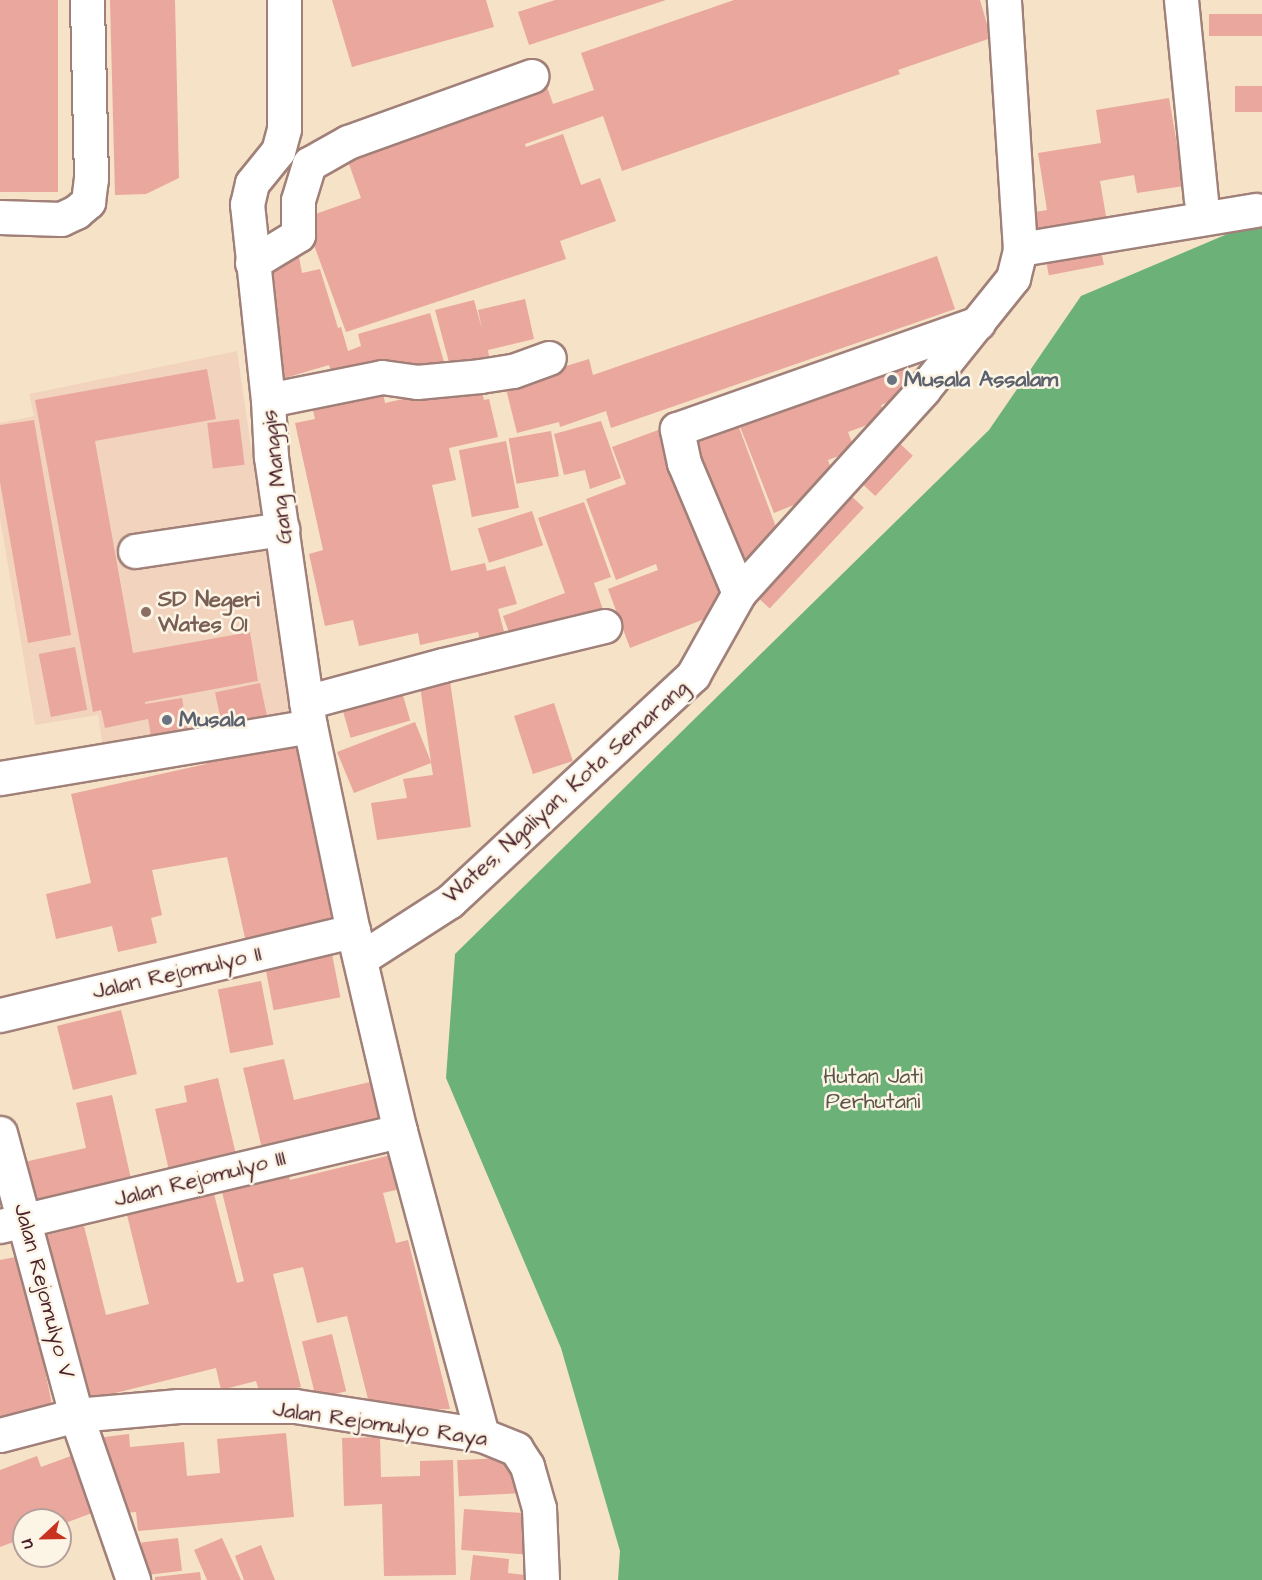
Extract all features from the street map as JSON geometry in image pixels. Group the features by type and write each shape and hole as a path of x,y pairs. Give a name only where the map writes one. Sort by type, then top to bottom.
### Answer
{"street":[{"path":"0,217 61,219 76,212 88,202 91,179 87,0"},
{"name":"Gang Manggis","path":"285,0 284,129 278,151 252,183 247,204 268,400 271,457 308,714 357,945 400,1131 482,1435"},
{"name":"Wates, Ngaliyan, Kota Semarang","path":"357,945 450,900 693,675 739,593 923,390 980,322 1013,278 1020,249 1004,0"},
{"path":"1181,0 1201,199"},
{"path":"252,263 298,235 298,200 309,164 348,141 531,76"},
{"path":"1020,249 1256,210"},
{"path":"739,593 684,463 677,429 980,322"},
{"path":"268,400 382,377 417,382 480,376 513,371 549,358"},
{"path":"135,551 282,529"},
{"path":"0,778 308,714 443,665 604,626"},
{"name":"Jalan Rejomulyo II","path":"0,1015 357,945"},
{"name":"Jalan Rejomulyo III","path":"13,1224 400,1131"},
{"name":"Jalan Rejomulyo V","path":"0,1133 13,1224 133,1580"},
{"name":"Jalan Rejomulyo Raya","path":"0,1435 76,1415 179,1406 295,1406 482,1435 516,1449 527,1466 539,1508 542,1580"}],"shaded area":[{"name":"SD Negeri Wates 01","path":"237,351 289,707 288,717 104,754 98,715 35,725 0,518 0,423 34,416 29,394"}],"green space":[{"name":"Hutan Jati Perhutani","path":"1262,223 1262,1580 618,1580 620,1551 561,1348 446,1078 455,954 989,430 1081,296 1251,224"}],"building":[{"path":"0,0 58,0 58,192 0,192"},
{"path":"110,0 175,0 179,178 146,194 115,195"},
{"path":"332,0 486,0 494,27 352,67"},
{"path":"555,0 666,0 529,45 518,12"},
{"path":"734,0 980,0 991,38 898,70 900,74 622,171 603,116 525,144 526,147 563,134 581,185 600,178 616,221 560,241 566,259 346,332 304,218 361,198 344,150 544,78 553,104 594,90 581,53"},
{"path":"1209,14 1262,14 1262,36 1209,36"},
{"path":"1235,86 1262,86 1262,112 1235,112"},
{"path":"1169,98 1184,186 1137,193 1134,175 1100,181 1108,228 1039,240 1035,212 1047,210 1038,153 1101,143 1096,110"},
{"path":"1100,245 1104,265 1049,275 1045,256"},
{"path":"937,256 955,309 611,428 606,411 560,427 559,422 517,433 505,385 589,359 593,375"},
{"path":"299,257 302,273 320,269 338,328 341,327 348,351 361,346 358,334 430,313 444,362 402,375 334,380 329,365 285,378 276,346 263,264"},
{"path":"525,299 534,339 488,350 489,356 450,366 435,310 474,300 482,329 478,310"},
{"path":"904,355 917,391 881,405 886,418 848,432 855,450 828,460 831,469 811,498 774,513 737,419"},
{"path":"207,369 216,419 95,441 133,653 250,632 258,681 145,702 145,704 182,698 189,735 152,741 148,719 105,728 101,710 93,712 35,400"},
{"path":"480,382 484,400 489,399 498,437 449,448 456,480 432,485 451,571 485,563 487,571 505,566 517,604 498,609 506,639 481,645 478,632 420,645 418,633 359,646 353,620 325,626 309,554 323,550 295,423 315,419 311,402 362,390 363,398 383,393 385,403"},
{"path":"734,414 777,530 741,567 690,431"},
{"path":"239,419 245,465 213,469 207,423"},
{"path":"34,420 71,635 28,643 0,482 0,425"},
{"path":"601,421 621,478 590,489 585,470 564,475 554,434"},
{"path":"661,429 725,597 707,618 630,648 608,589 658,570 656,564 616,580 586,499 626,484 612,447"},
{"path":"551,431 559,476 517,484 509,438"},
{"path":"896,440 913,456 875,496 858,480"},
{"path":"506,441 519,508 472,517 459,450"},
{"path":"847,492 864,508 770,609 753,593"},
{"path":"584,502 611,577 594,583 603,610 513,643 503,616 565,593 538,518"},
{"path":"532,511 543,545 489,563 478,529"},
{"path":"75,647 87,710 51,717 39,654"},
{"path":"450,681 471,827 377,840 371,803 407,798 403,779 433,775 431,763 354,793 337,752 415,722 431,762 420,686"},
{"path":"260,683 268,722 223,732 215,693"},
{"path":"400,685 410,721 351,738 340,702"},
{"path":"554,703 573,761 533,774 514,716"},
{"path":"296,739 338,927 247,947 227,857 152,870 162,915 151,918 157,943 118,952 112,926 56,939 46,894 91,883 71,794 206,764 205,759"},
{"path":"332,954 340,997 274,1010 265,967"},
{"path":"261,981 273,1045 230,1053 218,989"},
{"path":"121,1010 137,1074 73,1090 57,1026"},
{"path":"284,1059 294,1100 374,1081 384,1125 263,1153 243,1068"},
{"path":"218,1078 237,1159 170,1175 155,1109 187,1102 184,1086"},
{"path":"112,1095 132,1183 31,1207 20,1163 86,1148 76,1103"},
{"path":"391,1155 400,1189 383,1193 396,1243 408,1240 450,1409 371,1411 347,1316 317,1323 303,1267 273,1274 301,1387 261,1397 256,1381 221,1390 216,1368 79,1402 38,1237 84,1226 106,1315 149,1304 127,1215 214,1194 237,1283 244,1281 222,1192 289,1175 290,1180"},
{"path":"21,1256 53,1409 0,1420 0,1260"},
{"path":"332,1334 346,1391 316,1399 302,1341"},
{"path":"286,1433 294,1517 138,1531 136,1512 113,1514 88,1439 129,1434 130,1447 184,1442 187,1476 220,1473 217,1439"},
{"path":"380,1437 381,1477 420,1476 420,1461 453,1460 456,1575 384,1576 382,1504 344,1506 342,1438"},
{"path":"79,1453 100,1510 72,1520 72,1508 12,1508 12,1542 0,1547 0,1470 37,1456 41,1467"},
{"path":"521,1457 523,1493 459,1496 457,1460"},
{"path":"464,1509 537,1514 534,1555 461,1550"},
{"path":"178,1538 182,1571 145,1575 141,1543"},
{"path":"222,1538 241,1580 207,1580 194,1550"},
{"path":"261,1545 275,1580 244,1580 235,1556"},
{"path":"473,1555 509,1559 508,1573 533,1576 532,1580 470,1580"},
{"path":"200,1572 201,1580 155,1580 155,1577"}],"place":[{"name":"Musala Assalam","path":"892,380"},
{"name":"SD Negeri Wates 01","path":"146,612"},
{"name":"Musala","path":"167,720"}]}
